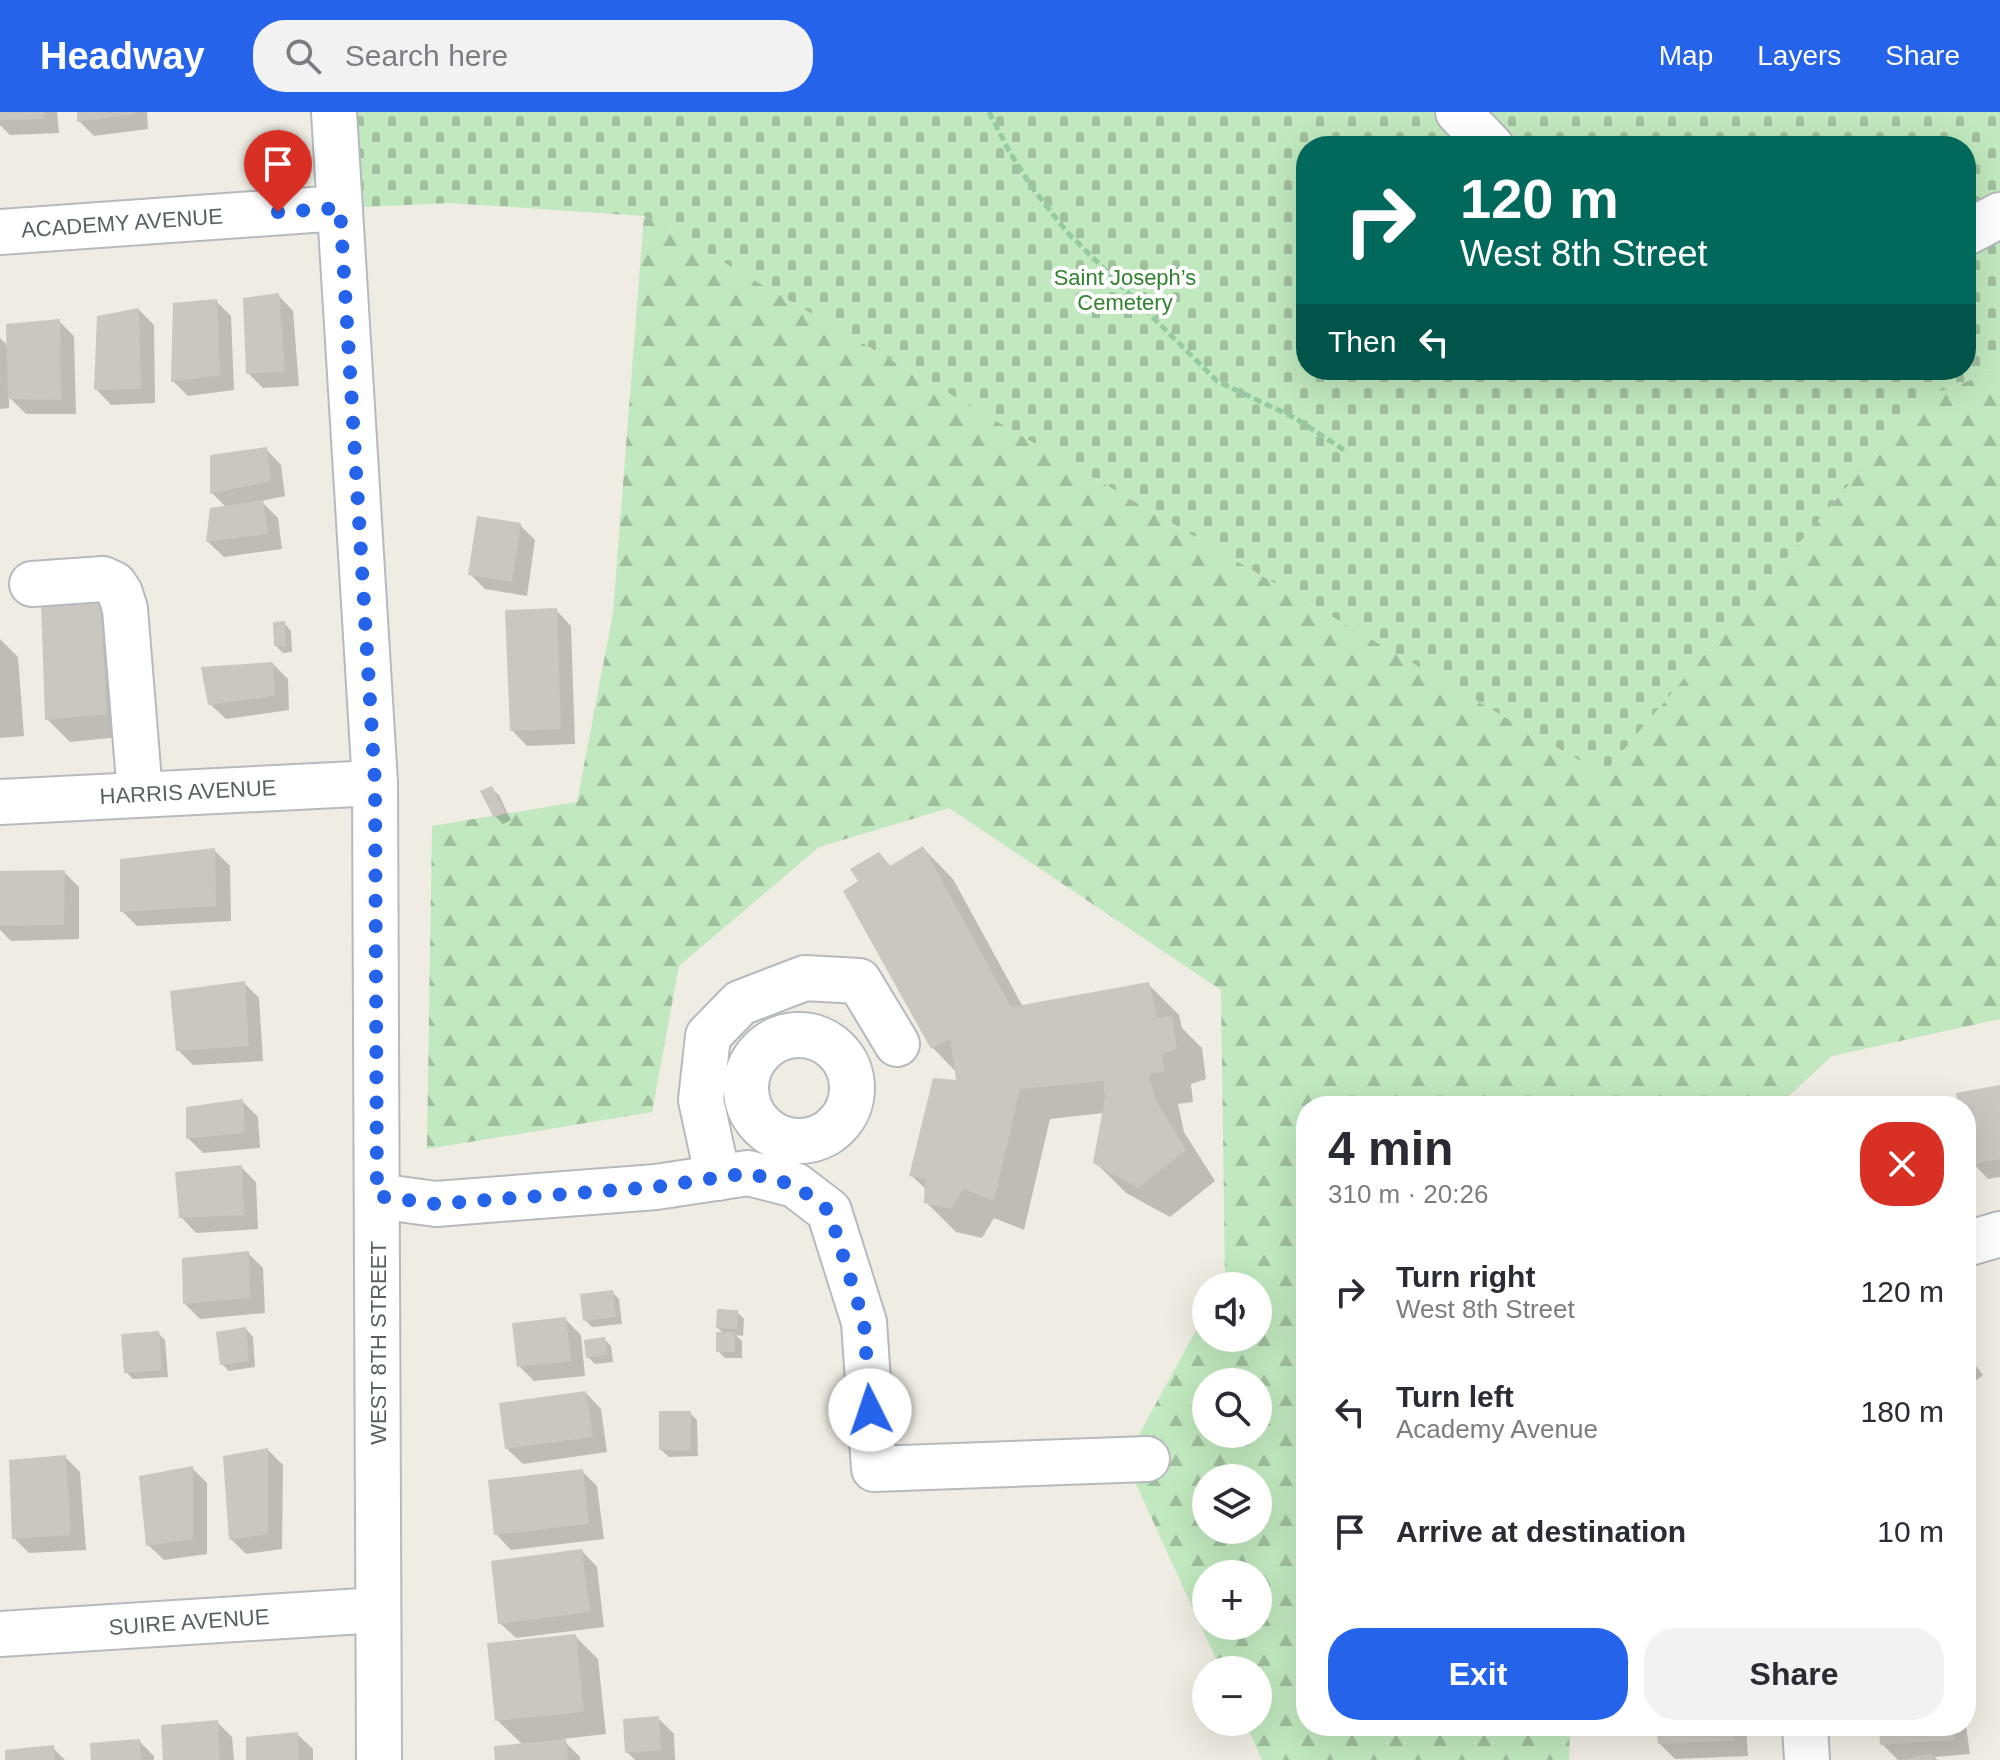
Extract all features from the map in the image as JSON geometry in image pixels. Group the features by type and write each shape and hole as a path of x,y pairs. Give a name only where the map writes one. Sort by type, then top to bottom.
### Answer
{"street":[{"name":"WEST 8TH STREET","path":"334,112 375,783 379,1760"},
{"path":"1458,112 1481,136"},
{"name":"ACADEMY AVENUE","path":"0,232 340,208"},
{"path":"1976,228 2000,215"},
{"path":"32,584 103,579 114,584 120,593 125,609 140,794"},
{"name":"HARRIS AVENUE","path":"0,802 375,783"},
{"path":"739,1177 701,1100 708,1036 740,1003 805,978 859,981 897,1044"},
{"path":"739,1177 774,1135"},
{"path":"377,1196 436,1204 656,1187 739,1177 795,1185 829,1211 864,1322 874,1469 1147,1459"},
{"name":"SUIRE AVENUE","path":"0,1634 378,1610"},
{"path":"1806,1736 1807,1760"}],"path":[{"path":"989,112 1033,189 1067,232 1217,381 1295,418 1344,450"}],"green space":[{"name":"Saint Joseph’s Cemetery","path":"334,112 2000,112 2000,369 1976,378 1976,136 1296,136 1296,380 1970,380 1922,398 1603,774 644,216 451,203 340,208"},
{"path":"644,216 1603,774 1922,398 2000,369 2000,1019 1832,1056 1789,1096 1296,1096 1296,1736 1570,1736 1569,1760 1262,1760 1251,1736 1272,1736 1272,1656 1215,1656 1207,1640 1272,1640 1272,1560 1192,1560 1192,1607 1125,1460 1192,1338 1192,1352 1272,1352 1272,1272 1225,1272 1221,990 949,808 819,847 679,966 652,1112 427,1149 432,826 577,802 613,613"}],"building":[{"path":"0,112 44,112 45,119 0,120"},
{"path":"77,112 135,112 135,114 77,122"},
{"path":"279,293 285,371 246,374 243,298"},
{"path":"217,299 220,375 171,382 173,303"},
{"path":"139,308 141,389 94,390 97,316"},
{"path":"60,319 61,400 8,399 6,324"},
{"path":"267,447 271,481 210,494 210,455"},
{"path":"263,500 268,534 206,542 210,508"},
{"path":"477,516 521,523 512,582 468,575"},
{"path":"100,592 107,714 45,720 41,600"},
{"path":"557,608 561,729 510,731 505,610"},
{"path":"285,621 286,646 274,646 273,622"},
{"path":"273,662 275,696 208,705 201,667"},
{"path":"492,786 505,812 494,818 480,791"},
{"path":"923,846 1011,1007 1149,982 1157,1018 1172,1016 1177,1049 1162,1054 1164,1072 1149,1074 1155,1099 1186,1150 1138,1188 1093,1163 1105,1098 1103,1081 1020,1089 994,1201 963,1189 951,1209 924,1203 925,1179 909,1176 933,1078 956,1080 950,1039 931,1049 843,891 858,881 850,869 879,852 890,866"},
{"path":"215,848 216,906 120,912 120,859"},
{"path":"65,870 64,925 0,926 0,871"},
{"path":"245,981 249,1046 176,1051 170,991"},
{"path":"2000,1085 2000,1159 1976,1164 1976,1096 1956,1096 1956,1093"},
{"path":"243,1099 245,1133 186,1139 186,1107"},
{"path":"242,1165 244,1215 179,1218 175,1172"},
{"path":"249,1251 250,1298 183,1304 182,1258"},
{"path":"613,1290 616,1317 583,1321 580,1294"},
{"path":"717,1309 738,1310 737,1329 716,1328"},
{"path":"566,1317 571,1361 517,1367 512,1323"},
{"path":"246,1327 249,1361 220,1365 216,1332"},
{"path":"159,1331 162,1370 124,1373 121,1334"},
{"path":"716,1332 735,1332 735,1352 716,1352"},
{"path":"605,1337 607,1355 586,1358 584,1340"},
{"path":"586,1391 593,1437 505,1449 499,1403"},
{"path":"659,1411 691,1411 691,1450 659,1450"},
{"path":"268,1448 268,1534 229,1540 223,1456"},
{"path":"66,1455 71,1535 12,1539 9,1460"},
{"path":"193,1466 193,1539 146,1546 139,1476"},
{"path":"583,1469 589,1524 494,1535 488,1480"},
{"path":"582,1549 590,1612 498,1624 491,1561"},
{"path":"576,1634 584,1712 495,1721 487,1643"},
{"path":"659,1716 661,1750 625,1753 623,1719"},
{"path":"218,1720 220,1760 163,1760 161,1725"},
{"path":"298,1732 298,1760 246,1760 246,1737"},
{"path":"1657,1736 1733,1736 1733,1741 1658,1744"},
{"path":"1880,1736 1954,1736 1955,1740 1880,1745"},
{"path":"140,1739 141,1760 91,1760 90,1743"},
{"path":"566,1739 568,1760 495,1760 494,1746"},
{"path":"54,1745 55,1760 5,1760 5,1750"},
{"path":"1933,1753 1933,1760 1905,1760 1905,1759"}],"route":[{"path":"278,212 340,208 375,783 377,1196 436,1204 656,1187 748,1173 795,1185 829,1211 864,1322 870,1410"}]}
